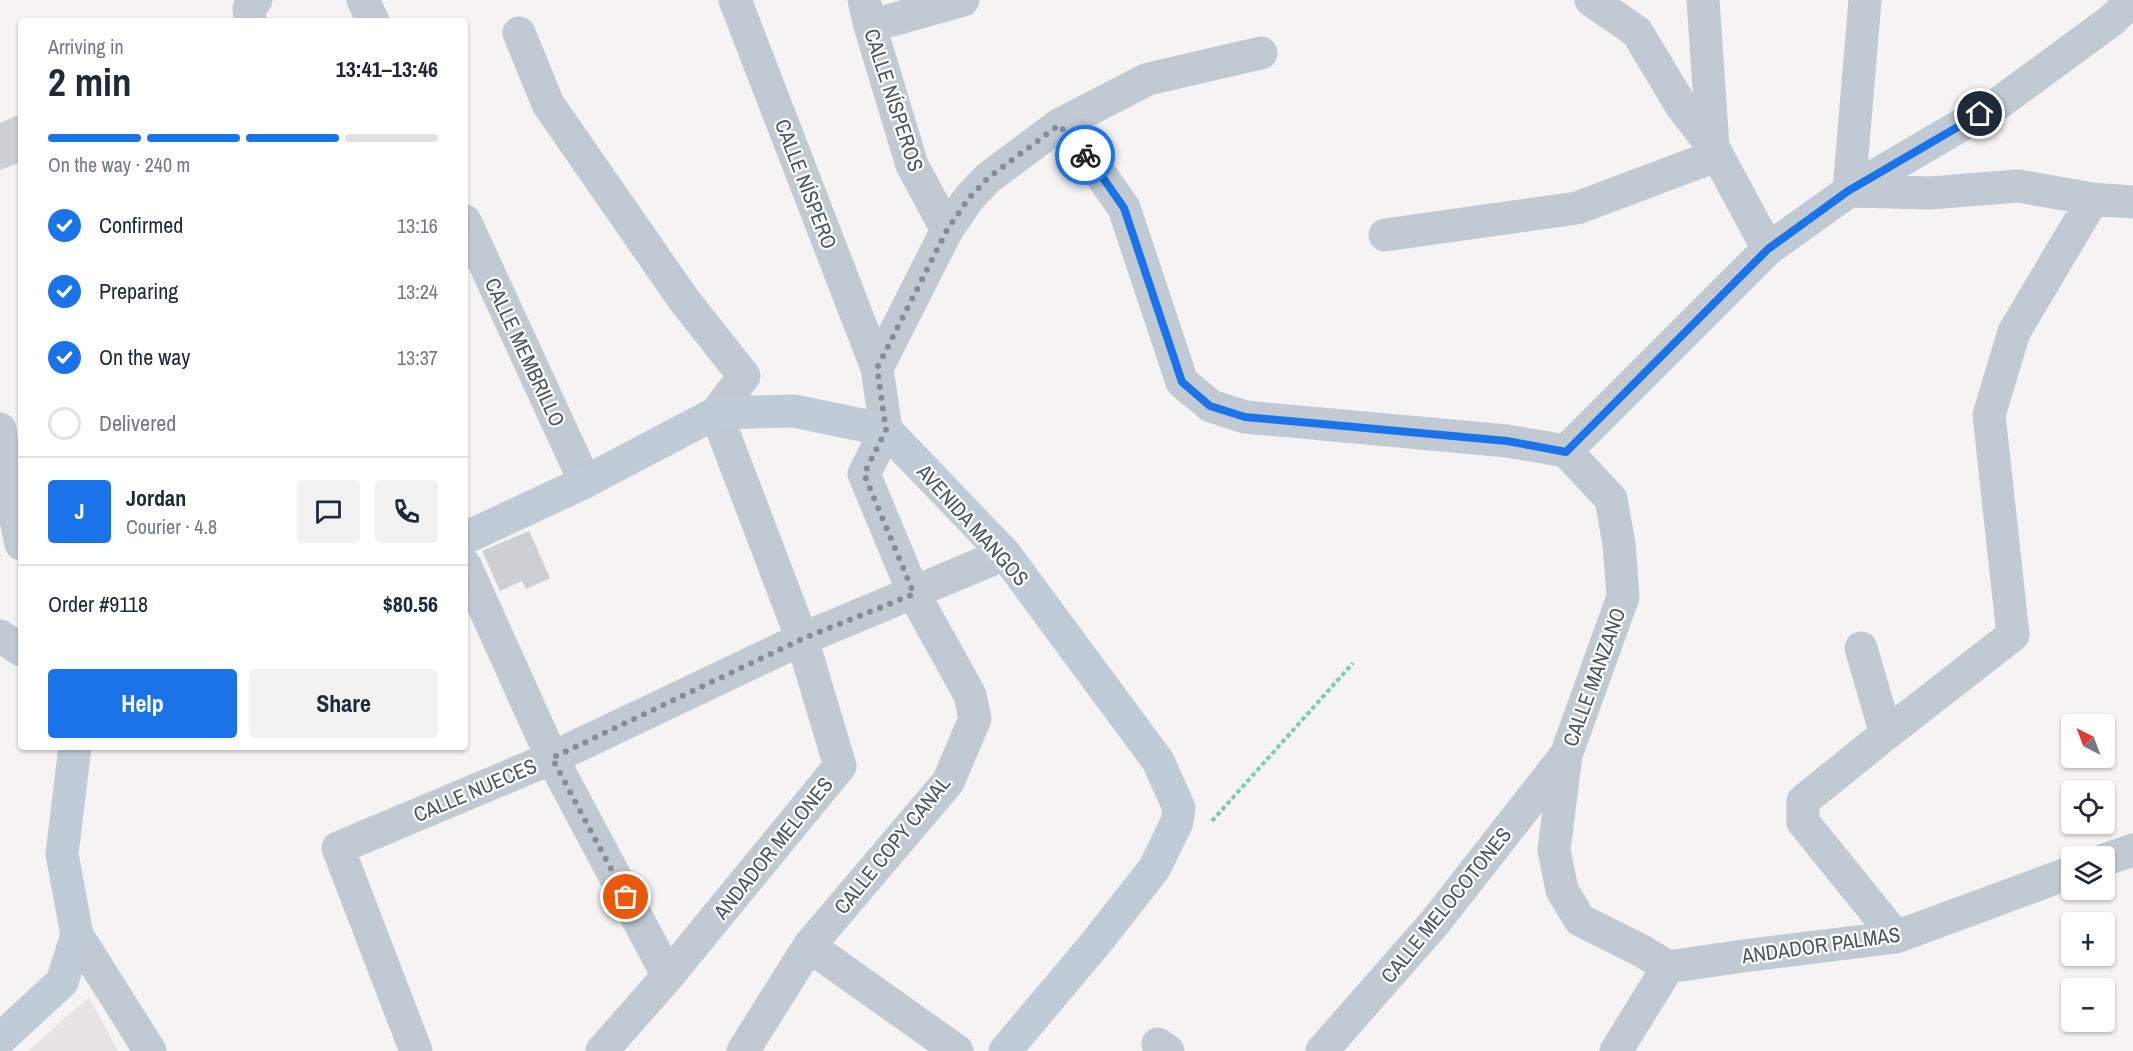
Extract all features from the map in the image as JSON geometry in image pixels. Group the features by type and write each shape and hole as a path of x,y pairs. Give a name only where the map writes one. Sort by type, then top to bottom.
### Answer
{"main road":[{"path":"468,537 585,482 716,413 794,411 886,430"},
{"name":"AVENIDA MANGOS","path":"886,430 1005,554 1158,761 1179,808 1177,822"},
{"path":"0,1039 62,982 77,935 62,854 75,750"},
{"path":"1005,1051 1095,944 1154,869 1177,822"}],"street":[{"path":"250,18 249,8 256,0"},
{"path":"363,0 372,18"},
{"name":"CALLE NÍSPERO","path":"735,0 877,368 886,430"},
{"path":"867,13 963,0"},
{"path":"1592,0 1637,32 1682,107 1716,151 1768,249"},
{"path":"1703,0 1716,151"},
{"path":"1848,191 1865,0"},
{"path":"1059,125 1101,175 1124,208 1182,382 1210,406 1245,417 1507,441 1566,452 1768,249 1848,191 1999,103 2112,20 2132,0"},
{"name":"CALLE NÍSPEROS","path":"867,13 912,165 947,230"},
{"path":"519,33 548,104 684,300 744,376 716,413"},
{"path":"877,368 947,230 969,198 988,178 1059,125 1148,79 1261,53"},
{"path":"1385,235 1577,208 1716,151"},
{"path":"1848,191 1930,194 2018,186 2093,199 2133,202"},
{"path":"1896,938 1803,822 1803,801 2013,635 1989,415 2014,332 2093,199"},
{"name":"CALLE MEMBRILLO","path":"468,228 585,482"},
{"name":"ANDADOR MELONES","path":"602,1051 668,976 840,766 802,639 716,413"},
{"path":"0,429 4,463 18,530"},
{"name":"CALLE COPY CANAL","path":"742,1051 809,946 948,782 975,719 970,695 914,594 864,474 886,430"},
{"name":"CALLE MANZANO","path":"1566,452 1611,499 1619,544 1623,597 1566,755 1554,850 1562,890 1580,920 1642,951 1668,967"},
{"name":"CALLE NUECES","path":"416,1051 338,848 552,758 802,639 1005,554"},
{"path":"468,572 552,758 668,976"},
{"path":"0,636 18,648"},
{"path":"1861,648 1886,734"},
{"name":"CALLE MELOCOTONES","path":"1322,1051 1436,921 1566,755"},
{"path":"2115,856 2133,850"},
{"name":"ANDADOR PALMAS","path":"1668,967 1896,938 2061,877"},
{"path":"77,935 150,1051"},
{"path":"809,946 957,1051"},
{"path":"1616,1051 1668,967"}],"path":[{"path":"1177,822 1198,836 1353,663"}],"shaded area":[{"path":"89,997 118,1051 28,1051"}],"building":[{"path":"18,115 18,163 0,170 0,123"},
{"path":"529,531 550,578 526,589 522,581 500,591 482,551"}],"way so far":[{"path":"626,897 552,758 802,639 914,594 864,474 886,430 877,368 947,230 969,198 988,178 1059,125 1085,155"}],"route":[{"path":"1085,155 1124,208 1182,382 1210,406 1245,417 1507,441 1566,452 1768,249 1848,191 1980,114"}]}
